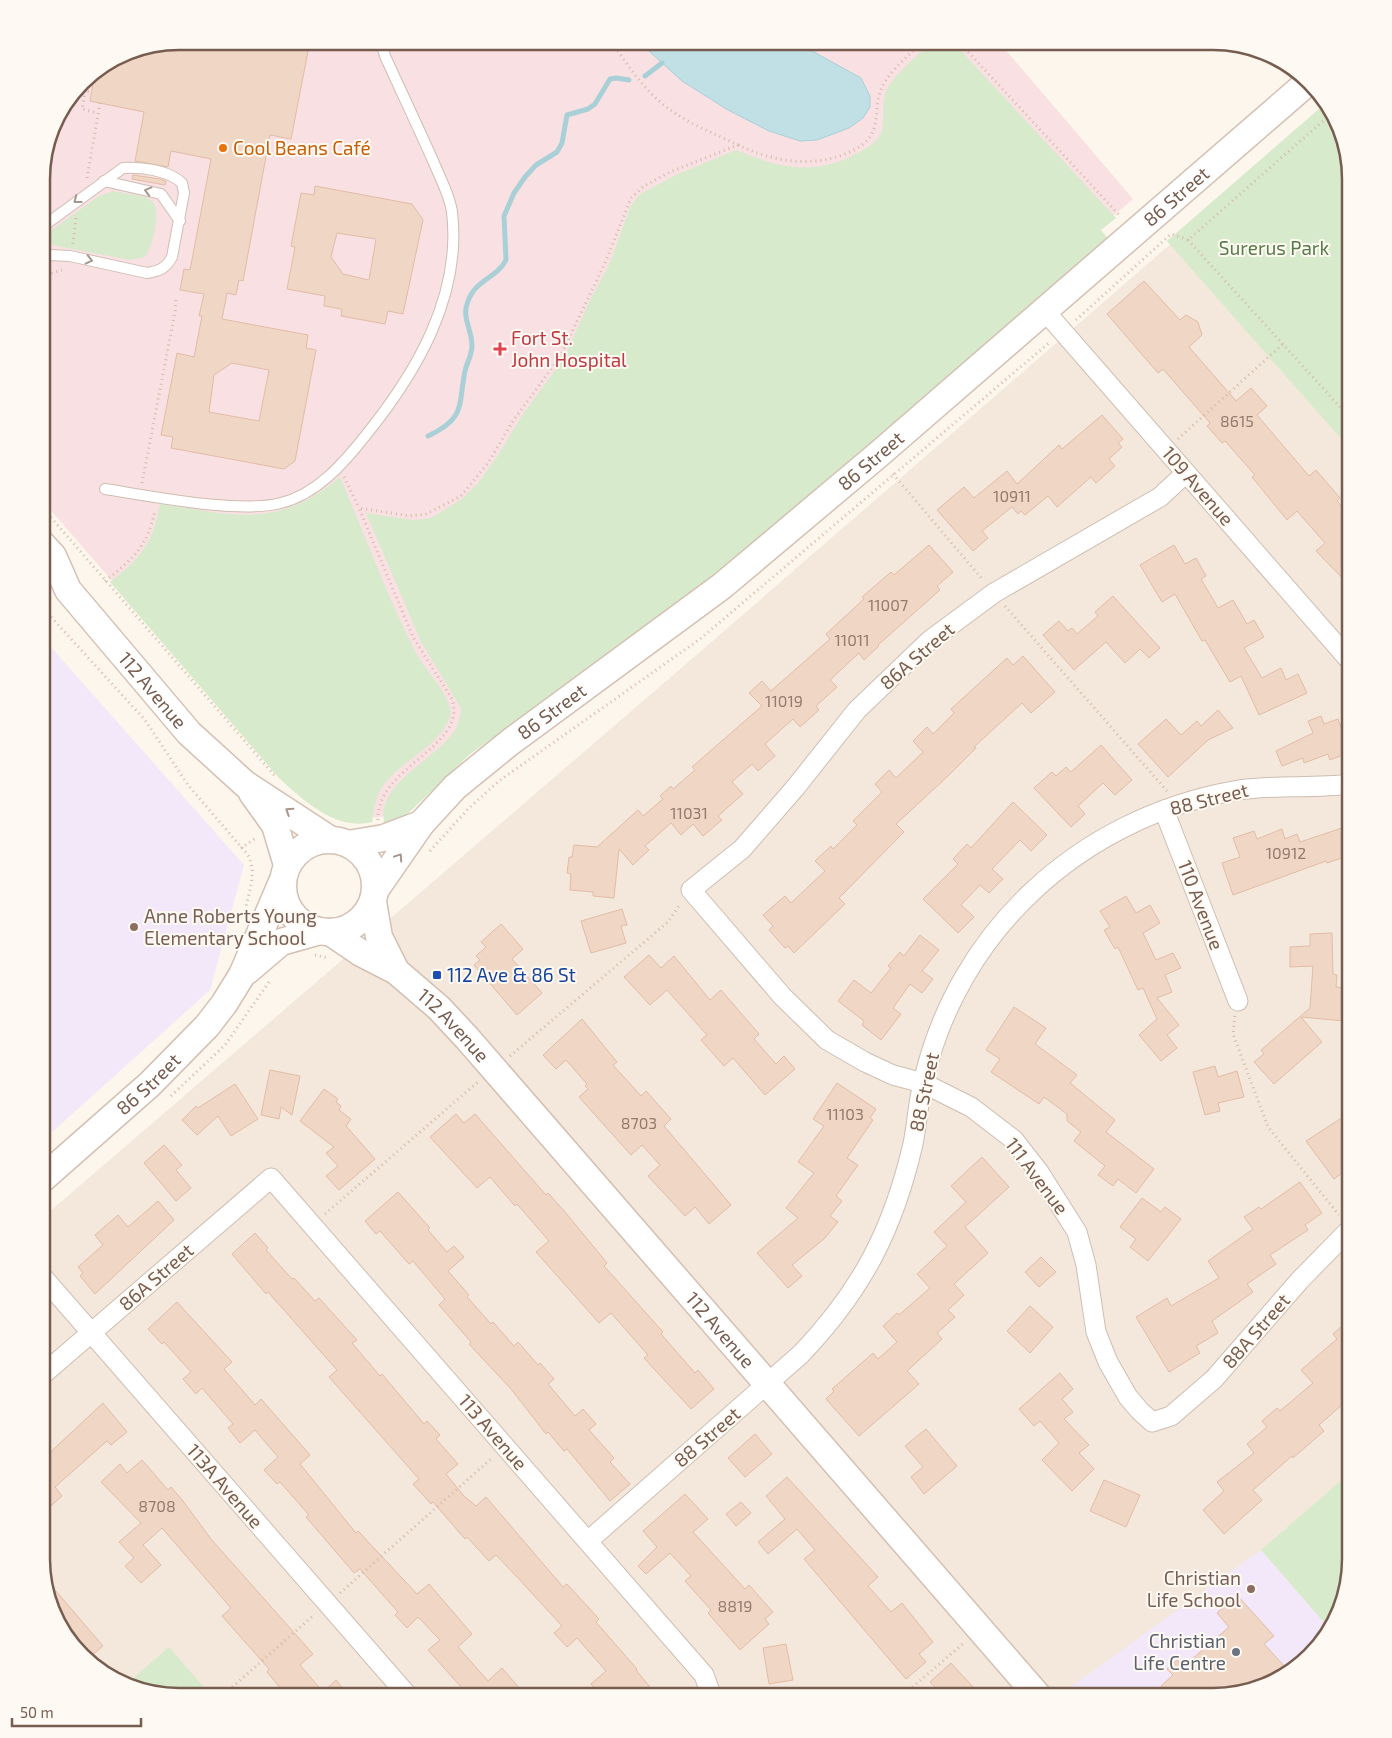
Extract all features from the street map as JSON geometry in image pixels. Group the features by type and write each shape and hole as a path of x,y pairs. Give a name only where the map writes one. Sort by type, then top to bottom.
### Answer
{"street":[{"name":"86 Street","path":"374,895 421,824 456,787 480,766 729,580 880,454 1303,87"},
{"name":"109 Avenue","path":"1044,310 1342,652"},
{"name":"86A Street","path":"691,890 742,849 795,788 857,710 929,641 994,593 1160,497 1186,473"},
{"name":"112 Avenue","path":"50,552 68,590 188,732 245,784 339,841"},
{"name":"112 Avenue","path":"50,579 68,590"},
{"name":"112 Avenue","path":"245,784 274,825 285,874"},
{"name":"88 Street","path":"588,1541 768,1384 827,1327 850,1297 869,1266 901,1191 913,1142 923,1083 938,1031 966,974 1014,911 1033,890 1087,847 1110,833 1171,807 1204,797 1256,788 1342,785"},
{"name":"110 Avenue","path":"1171,807 1238,1000"},
{"name":"86 Street","path":"339,841 384,838 421,824"},
{"path":"339,841 361,852 370,863 376,875 374,895 355,923 344,929 325,932 305,924 293,913 285,900 285,874 303,848 314,842 339,841"},
{"name":"86 Street","path":"50,1172 188,1048 224,1004 242,975 285,874"},
{"name":"111 Avenue","path":"691,890 782,996 827,1040 893,1075 923,1083 970,1107 1014,1140 1054,1195 1077,1232 1086,1265 1096,1332 1108,1362 1128,1396 1140,1412 1152,1422"},
{"name":"112 Avenue","path":"374,895 378,937 396,971"},
{"name":"86 Street","path":"242,975 281,942 325,932"},
{"name":"112 Avenue","path":"325,932 396,971 439,1008 1031,1688"},
{"name":"86A Street","path":"50,1368 271,1178"},
{"name":"113 Avenue","path":"271,1178 704,1675 707,1688"},
{"name":"88A Street","path":"1152,1422 1171,1416 1214,1379 1300,1280 1342,1237"},
{"name":"113A Avenue","path":"50,1284 401,1688"}],"lane":[{"path":"105,489 212,504 268,505 300,496 338,467 396,398 427,345 450,272 453,242 452,211 432,160 383,50"},
{"path":"50,221 123,168 134,167 176,177 182,183 184,193 172,257 167,266 159,271 148,273 61,254 50,256"},
{"path":"104,181 160,194 180,222"}],"path":[{"path":"618,50 645,88 658,101 687,120 758,154 788,161 813,162 830,160 853,151 868,139 876,126 876,104 883,85 916,50"},
{"path":"965,50 1135,232"},
{"path":"92,92 86,91 82,109 98,113"},
{"path":"85,186 100,103"},
{"path":"359,508 410,516 426,514 461,496 488,463 513,421 560,357 605,263 631,198 644,186 670,172 738,145"},
{"path":"72,249 76,212"},
{"path":"1188,240 1342,409"},
{"path":"50,274 66,269"},
{"path":"140,494 175,312 176,297"},
{"path":"1166,450 1283,344"},
{"path":"338,467 359,508 414,637 452,699 455,708 454,720 447,732 386,789 378,811 378,824 373,825"},
{"path":"893,474 1171,807"},
{"path":"106,581 132,559 145,542 152,528 157,497"},
{"path":"50,515 280,783"},
{"path":"50,615 145,720 188,785 241,848 252,864 253,878 244,915"},
{"path":"241,848 261,835"},
{"path":"508,1058 668,922 691,890"},
{"path":"1238,1000 1232,1034 1268,1127 1342,1219"},
{"path":"311,1226 483,1078"},
{"path":"338,1594 505,1446"},
{"path":"230,1688 318,1612"},
{"path":"911,1688 980,1628"}],"shaded area":[{"name":"Fort St. John Hospital","path":"171,50 1006,50 1133,199 639,622 388,816 356,820 114,583 50,509 50,171 54,146 63,122 72,107 94,82 122,63 154,52"},
{"path":"1174,241 1342,431 1342,1567 1340,1584 1335,1600 1329,1616 1320,1631 1298,1656 1270,1675 1246,1684 1213,1688 179,1688 146,1684 115,1671 82,1644 63,1616 54,1592 50,1559 50,1211"},
{"name":"Anne Roberts Young Elementary School","path":"50,646 244,865 210,990 50,1134"},
{"name":"Christian Life School","path":"1261,1550 1325,1623 1310,1644 1298,1656 1270,1675 1246,1684 1213,1688 1069,1688"}],"green space":[{"path":"923,50 960,50 1116,218 1101,230 1110,241 752,545 697,588 469,755 399,822 386,829 383,813 387,799 407,774 446,741 455,730 461,708 421,642 366,513 414,520 431,518 462,499 478,483 497,457 521,417 564,358 590,300 609,265 630,207 640,194 678,174 736,150 768,161 797,167 826,165 858,153 874,142 881,133 883,104 888,88 905,66"},
{"name":"Surerus Park","path":"1320,108 1329,122 1335,138 1340,154 1342,171 1342,440 1167,241"},
{"path":"113,191 146,197 154,203 156,209 155,231 145,257 130,260 50,245 50,231 99,196"},
{"path":"340,477 405,631 420,660 446,697 451,712 447,724 440,734 398,770 381,789 376,801 372,822 359,824 333,818 321,812 279,778 110,582 130,565 144,549 154,529 160,504 233,514 275,512 296,505 317,494"},
{"path":"1342,1480 1342,1567 1340,1584 1325,1623 1261,1550"},
{"path":"169,1647 204,1688 162,1687 133,1679"}],"water":[{"path":"648,50 810,50 861,78 870,96 870,107 863,118 849,128 817,140 800,141 769,131 728,110 682,81"}],"building":[{"path":"171,50 308,50 291,139 270,135 243,281 239,280 236,295 227,293 222,319 308,335 306,348 316,350 295,461 284,469 171,448 173,437 161,435 177,353 194,357 202,316 199,316 204,294 180,290 184,269 190,270 211,159 171,151 168,167 135,161 144,112 90,101 94,82 122,63 154,52","holes":["232,363 269,370 259,421 209,412 214,375"]},
{"path":"133,175 166,181 165,185 132,179"},
{"path":"315,186 412,204 423,220 403,314 388,311 385,324 341,316 342,309 324,306 325,296 287,289 295,247 291,246 301,193 314,195","holes":["337,233 376,239 369,280 343,274 331,257"]},
{"path":"1144,281 1180,320 1186,315 1198,322 1202,335 1189,347 1236,401 1251,388 1267,406 1257,415 1309,476 1316,470 1340,498 1337,501 1342,506 1342,578 1316,551 1325,543 1297,511 1287,520 1252,477 1255,475 1225,441 1222,443 1207,426 1210,423 1163,369 1158,373 1107,314"},
{"path":"1102,415 1123,439 1118,443 1122,447 1109,459 1115,466 1096,483 1091,477 1057,507 1048,496 1025,515 1021,511 1018,514 1012,507 982,531 988,538 973,551 937,510 964,487 974,498 1007,471 1017,484 1059,445 1062,449"},
{"path":"929,545 953,572 937,586 940,590 878,645 864,660 859,653 830,680 837,687 816,706 819,710 800,727 793,719 765,744 775,756 758,771 752,764 732,782 743,794 718,816 722,820 703,836 693,824 681,835 671,823 645,846 649,850 633,865 619,849 614,898 593,896 593,892 570,890 571,874 567,873 569,857 572,857 574,845 597,847 638,810 643,816 663,799 660,796 671,786 673,789 695,770 692,767 762,706 749,693 762,681 771,691 830,639 826,634 864,599 862,597 891,572 894,575"},
{"path":"1174,545 1185,564 1196,558 1206,576 1201,579 1218,608 1233,600 1247,624 1254,620 1264,637 1244,648 1262,678 1281,668 1286,680 1298,674 1307,693 1259,715 1241,676 1230,682 1205,640 1202,641 1175,594 1162,602 1140,565"},
{"path":"1113,596 1160,648 1149,658 1140,649 1125,663 1106,642 1074,670 1043,635 1059,621 1068,631 1072,628 1077,634 1098,616 1095,612"},
{"path":"1023,656 1055,692 1031,713 1022,703 974,747 976,748 947,777 896,824 904,832 839,898 845,904 794,953 788,946 785,948 769,930 773,926 763,915 785,896 791,903 825,871 815,861 831,846 833,849 857,825 853,821 882,792 875,784 889,770 896,778 923,752 913,741 927,727 933,734 954,713 951,709 1007,658 1013,665"},
{"path":"1218,710 1233,728 1208,740 1168,777 1138,744 1166,719 1181,735 1197,721 1201,726"},
{"path":"1321,716 1324,724 1338,719 1342,730 1342,755 1330,760 1328,754 1304,763 1303,758 1282,766 1276,751 1313,733 1308,721"},
{"path":"1101,745 1132,780 1115,795 1103,783 1078,806 1085,814 1071,827 1034,788 1052,772 1056,776 1066,767 1071,772"},
{"path":"1013,802 1047,835 1031,851 1020,840 992,869 1003,879 989,893 980,885 961,905 974,917 958,933 923,899 958,864 953,859 967,844 971,848"},
{"path":"1342,828 1342,858 1327,863 1326,861 1233,895 1222,863 1240,857 1233,838 1254,831 1257,839 1282,829 1285,839 1297,834 1300,842"},
{"path":"1126,896 1136,913 1150,905 1160,923 1143,933 1156,960 1173,953 1181,968 1165,975 1172,992 1157,998 1179,1025 1167,1035 1177,1048 1161,1061 1139,1035 1157,1019 1143,988 1138,990 1118,947 1115,949 1104,930 1110,927 1100,911"},
{"path":"622,909 627,925 621,926 626,943 591,953 581,921"},
{"path":"501,924 523,949 512,959 542,993 517,1015 474,965 480,960 476,956 486,947 481,942"},
{"path":"1332,933 1333,974 1337,975 1336,987 1342,988 1342,1021 1301,1017 1322,1042 1274,1084 1254,1062 1264,1054 1261,1050 1310,1008 1313,966 1290,967 1290,947 1310,946 1310,934"},
{"path":"920,935 939,950 922,971 933,979 922,993 910,984 893,1008 901,1014 881,1040 862,1025 864,1021 838,1001 854,980 871,993 891,968 888,966 900,952 904,956"},
{"path":"649,955 661,968 674,956 710,1000 721,990 759,1034 754,1039 776,1064 784,1056 795,1069 765,1095 733,1058 724,1066 701,1040 707,1035 667,990 650,1005 624,977"},
{"path":"1014,1007 1046,1028 1035,1044 1077,1075 1070,1083 1115,1120 1106,1132 1154,1169 1136,1193 1118,1179 1113,1186 1098,1175 1105,1166 1074,1141 1081,1132 1067,1121 1067,1114 1044,1097 1039,1104 991,1072 1000,1059 986,1050"},
{"path":"582,1019 617,1062 613,1065 641,1096 646,1091 671,1119 664,1126 731,1205 709,1224 695,1207 685,1216 648,1176 660,1165 642,1145 631,1155 579,1097 588,1089 585,1086 587,1084 566,1060 556,1069 543,1055"},
{"path":"1215,1066 1218,1077 1237,1071 1244,1097 1218,1103 1220,1111 1205,1115 1193,1072"},
{"path":"270,1070 300,1076 292,1115 281,1107 279,1119 261,1115"},
{"path":"837,1083 876,1109 870,1118 873,1120 847,1158 858,1165 836,1196 842,1201 830,1216 838,1222 824,1239 792,1265 802,1276 788,1288 757,1253 798,1218 786,1208 814,1173 798,1162 824,1126 813,1119"},
{"path":"235,1084 258,1119 231,1136 218,1116 197,1135 182,1120 196,1106 198,1108"},
{"path":"324,1089 338,1099 336,1102 341,1106 339,1110 351,1119 346,1126 375,1159 339,1190 326,1176 338,1166 326,1153 334,1147 300,1121"},
{"path":"456,1114 464,1123 475,1114 546,1195 548,1193 565,1212 607,1263 604,1266 663,1332 661,1334 695,1373 698,1370 714,1389 691,1409 644,1358 648,1355 611,1313 599,1323 536,1252 549,1241 517,1204 515,1206 490,1177 477,1188 430,1137"},
{"path":"1342,1118 1342,1173 1334,1179 1306,1141"},
{"path":"164,1145 182,1165 176,1170 191,1188 176,1201 144,1163"},
{"path":"982,1157 1009,1187 965,1227 988,1253 954,1284 964,1295 948,1310 955,1317 937,1333 942,1339 907,1371 919,1384 859,1436 826,1399 834,1391 832,1389 873,1353 878,1359 897,1342 883,1326 897,1313 899,1315 930,1288 917,1274 947,1246 934,1232 966,1202 951,1186"},
{"path":"1300,1182 1322,1213 1305,1225 1308,1230 1270,1255 1276,1264 1247,1284 1253,1292 1212,1321 1218,1333 1196,1346 1200,1353 1169,1372 1136,1317 1167,1298 1171,1306 1219,1278 1208,1261 1253,1229 1244,1217 1259,1207 1261,1209"},
{"path":"398,1192 430,1228 428,1230 447,1252 454,1246 464,1257 448,1271 469,1295 467,1297 514,1346 518,1342 538,1365 540,1363 554,1379 548,1384 575,1416 583,1409 596,1424 589,1430 614,1458 610,1462 630,1484 610,1501 567,1449 564,1451 548,1432 546,1434 511,1389 469,1344 471,1342 439,1305 445,1299 413,1261 409,1264 380,1231 376,1234 365,1221"},
{"path":"1142,1198 1161,1212 1165,1207 1181,1219 1148,1261 1130,1247 1136,1239 1120,1227"},
{"path":"158,1201 174,1220 95,1294 80,1276 83,1273 78,1267 103,1245 95,1235 118,1215 128,1227"},
{"path":"255,1233 268,1248 266,1250 292,1279 294,1278 315,1301 319,1298 357,1340 352,1343 380,1376 382,1374 424,1424 427,1421 440,1435 436,1439 458,1464 446,1474 464,1496 476,1506 486,1497 563,1587 567,1584 599,1619 596,1622 637,1669 651,1688 594,1688 591,1684 606,1671 577,1638 567,1647 554,1633 562,1626 517,1577 496,1555 489,1561 467,1537 465,1539 433,1502 431,1504 413,1484 419,1479 329,1377 337,1370 268,1292 266,1294 232,1254"},
{"path":"1041,1257 1056,1272 1039,1287 1025,1272"},
{"path":"177,1302 232,1362 224,1369 255,1405 261,1399 310,1455 300,1464 356,1533 358,1531 417,1594 429,1584 472,1634 458,1647 488,1681 502,1668 519,1688 462,1688 428,1650 440,1640 418,1617 407,1628 395,1615 398,1612 360,1569 354,1573 306,1517 309,1515 280,1482 277,1484 264,1470 278,1457 255,1430 240,1443 228,1428 233,1424 202,1388 196,1394 183,1379 191,1372 164,1342 162,1344 148,1329"},
{"path":"1030,1306 1053,1327 1030,1353 1007,1331"},
{"path":"1342,1326 1342,1405 1319,1425 1324,1431 1253,1490 1262,1500 1224,1534 1203,1510 1224,1491 1217,1482 1254,1453 1247,1444 1267,1427 1262,1421 1277,1408 1280,1411 1313,1383 1301,1370 1337,1339 1333,1334"},
{"path":"1060,1373 1073,1389 1062,1399 1073,1412 1064,1419 1089,1445 1079,1453 1094,1469 1072,1491 1042,1460 1059,1443 1040,1421 1034,1426 1019,1409"},
{"path":"103,1403 127,1432 111,1445 107,1441 55,1487 62,1496 50,1507 50,1453"},
{"path":"926,1429 957,1466 924,1494 911,1477 923,1467 905,1446"},
{"path":"755,1434 772,1454 745,1477 728,1458"},
{"path":"142,1460 168,1490 171,1487 211,1539 313,1654 300,1665 320,1688 280,1688 267,1672 269,1669 222,1616 231,1608 162,1528 143,1545 161,1565 141,1583 125,1566 134,1558 119,1542 141,1523 101,1482 120,1464 127,1473"},
{"path":"787,1477 878,1577 868,1586 891,1612 902,1603 933,1642 919,1654 926,1662 906,1679 804,1559 815,1550 797,1529 768,1554 758,1542 785,1519 766,1496"},
{"path":"1104,1480 1140,1495 1126,1527 1090,1511"},
{"path":"685,1494 708,1519 693,1532 745,1589 749,1585 773,1612 765,1619 769,1624 740,1650 708,1613 711,1610 685,1581 691,1576 670,1553 646,1574 638,1566 657,1547 643,1531"},
{"path":"741,1502 751,1513 736,1526 726,1514"},
{"path":"53,1588 103,1646 93,1654 82,1644 63,1616"},
{"name":"Christian Life Centre","path":"1237,1595 1274,1636 1264,1644 1285,1666 1270,1675 1246,1684 1230,1687 1163,1688 1161,1686 1173,1675 1167,1669 1177,1660 1183,1667 1229,1627 1217,1613"},
{"path":"786,1644 793,1680 769,1684 763,1648"},
{"path":"951,1663 974,1688 936,1688 930,1682"},
{"path":"336,1680 343,1688 327,1688"}],"waterway":[{"path":"645,76 662,63"},
{"path":"428,436 449,423 455,417 458,410 465,371 472,349 472,340 466,318 466,307 476,288 497,271 506,260 504,216 514,193 536,165 557,152 562,143 567,115 588,109 595,104 610,79 629,80"}],"place":[{"name":"Cool Beans Café","path":"223,148"},
{"name":"Fort St. John Hospital","path":"500,349"},
{"name":"Anne Roberts Young Elementary School","path":"134,927"},
{"name":"112 Ave & 86 St","path":"437,975"},
{"name":"Christian Life School","path":"1251,1589"},
{"name":"Christian Life Centre","path":"1236,1652"}]}
